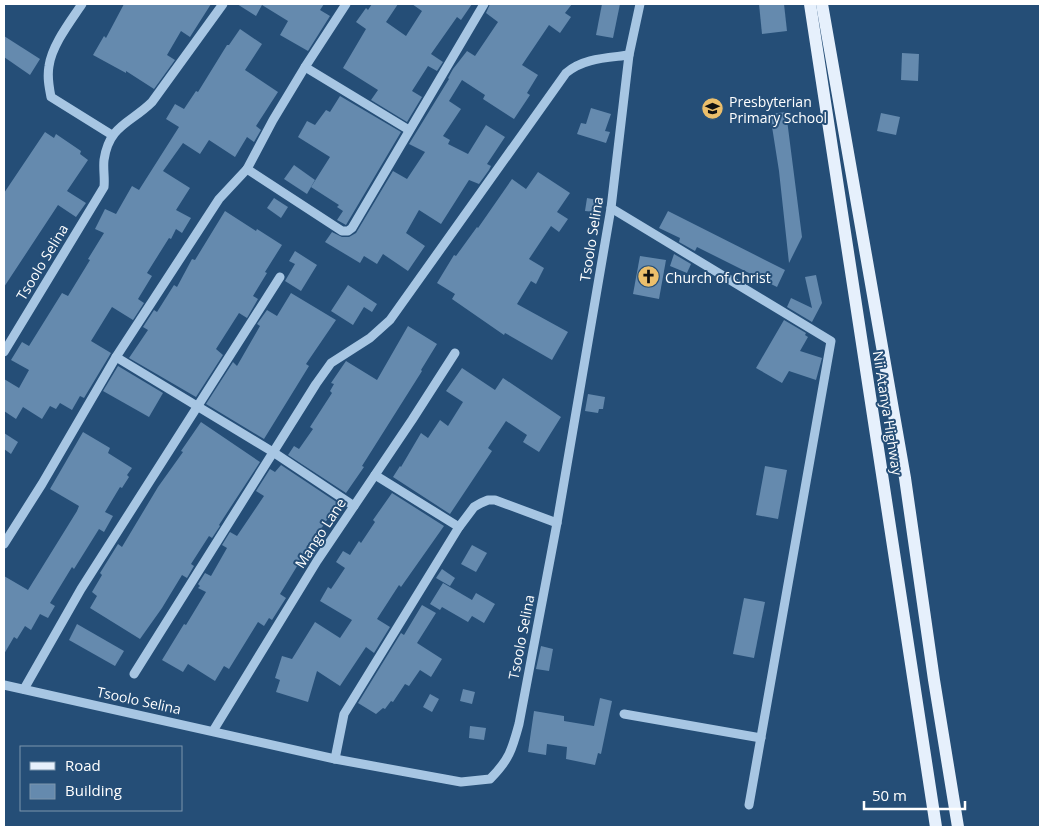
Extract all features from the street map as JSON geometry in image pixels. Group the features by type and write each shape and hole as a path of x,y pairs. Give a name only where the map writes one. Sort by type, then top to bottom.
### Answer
{"main road":[{"name":"Nii Atanya Highway","path":"810,4 936,827"},
{"path":"822,4 905,478 934,680 958,827"}],"street":[{"path":"82,4 61,36 49,64 48,80 51,97 112,135 128,120 143,112 152,102 223,4"},
{"path":"4,544 42,484 116,357 219,199 247,169 273,120 346,4"},
{"path":"247,169 342,231 348,231 352,228 484,4"},
{"name":"Tsoolo Selina","path":"4,685 335,759 461,782 490,779 495,774 513,749 557,523 611,208 629,55 640,4"},
{"path":"134,674 331,363 370,338 390,320 566,72 574,65 590,60 629,55"},
{"path":"305,67 409,130"},
{"name":"Tsoolo Selina","path":"4,352 104,187 104,161 112,135"},
{"path":"611,208 831,341 749,804"},
{"path":"24,689 81,589 199,407 280,277"},
{"name":"Mango Lane","path":"213,731 317,561 455,353"},
{"path":"116,357 273,452 354,506"},
{"path":"375,475 459,527"},
{"path":"335,759 344,714 459,527 474,507 488,500 495,500 557,523"},
{"path":"624,714 761,738"}],"building":[{"path":"124,4 211,4 190,37 181,31 167,55 175,60 154,89 126,71 126,73 93,55 104,36 106,38"},
{"path":"237,4 324,4 320,10 330,16 308,51 280,35 288,21 262,5 256,16"},
{"path":"372,4 398,4 386,22 406,36 422,11 412,4 472,4 461,20 457,17 431,54 443,62 437,71 428,66 412,91 422,97 407,122 371,100 378,90 343,68 366,29 356,22 366,8 368,10"},
{"path":"490,4 572,4 565,13 571,17 560,33 549,25 522,65 538,75 527,93 530,95 514,119 483,99 485,95 462,80 449,101 461,109 443,136 450,140 448,144 468,154 486,125 505,137 487,164 491,166 489,170 479,184 469,180 441,224 419,210 406,233 425,246 408,271 383,254 377,264 364,256 360,263 325,242 332,232 342,237 349,237 356,233 393,171 407,179 425,152 409,144 449,79 453,69 467,51 475,56 498,22 486,13"},
{"path":"602,4 620,4 613,38 596,35"},
{"path":"759,4 784,4 787,31 762,34"},
{"path":"240,29 262,44 245,70 278,92 256,126 261,130 254,142 247,137 235,157 209,140 200,154 183,143 163,171 190,188 176,210 191,218 182,233 176,229 147,273 152,276 138,299 144,303 133,320 112,307 91,341 111,353 84,398 80,396 72,410 60,403 56,409 50,406 42,419 23,407 16,419 4,411 4,379 19,388 29,370 11,360 22,342 29,346 62,293 68,296 104,233 95,229 105,209 116,214 132,186 139,190 179,127 166,119 175,104 184,109 196,91 198,92 227,45 229,45"},
{"path":"4,36 40,59 30,75 4,57"},
{"path":"902,53 919,54 918,81 901,80"},
{"path":"340,96 401,132 346,225 337,220 343,211 337,207 339,205 311,187 330,157 298,137 307,121 315,125 326,110 330,112"},
{"path":"591,108 611,114 605,131 610,132 606,143 577,134 581,123 586,124"},
{"path":"786,112 802,237 789,263 779,171 770,114"},
{"path":"881,113 900,117 896,135 877,131"},
{"path":"45,132 54,138 56,134 81,151 80,154 88,160 67,191 86,203 76,217 58,205 4,287 4,193"},
{"path":"294,165 315,180 307,194 284,179"},
{"path":"538,172 570,193 557,212 568,219 559,232 551,226 529,259 544,268 536,284 531,281 517,304 568,332 552,360 505,333 504,335 452,299 455,294 437,283 454,255 456,256 478,228 512,179 526,189"},
{"path":"274,198 288,207 281,218 267,208"},
{"path":"587,198 597,200 595,212 585,211"},
{"path":"225,211 282,245 253,296 258,299 247,318 239,313 216,349 223,355 196,397 129,358 148,330 143,327 154,310 157,312 174,285 177,287 192,259 195,260"},
{"path":"668,211 785,270 777,287 697,247 695,251 679,242 680,238 659,228"},
{"path":"295,251 317,265 301,291 285,281 295,264 289,261"},
{"path":"674,254 691,264 687,273 670,266"},
{"name":"Church of Christ","path":"640,256 666,260 659,299 633,294"},
{"path":"816,275 822,303 812,322 787,307 791,298 812,308 805,277"},
{"path":"348,285 377,304 372,312 364,307 353,325 331,311"},
{"path":"291,293 336,320 306,364 309,366 264,439 206,404 233,362 237,366 260,326 257,324 267,310 277,316"},
{"path":"784,320 806,333 805,335 808,337 800,351 822,358 816,380 789,371 782,383 756,368"},
{"path":"408,326 437,344 362,466 364,467 346,493 288,455 294,446 299,449 313,429 310,427 332,393 330,391 334,384 331,383 346,361 377,380"},
{"path":"118,366 163,393 149,417 103,391"},
{"path":"462,368 495,390 503,378 561,417 539,452 523,442 527,435 506,421 488,448 492,451 450,514 393,477 421,433 428,438 440,420 448,426 463,402 446,391"},
{"path":"588,394 605,397 603,409 599,409 598,413 585,411"},
{"path":"201,422 260,462 212,538 209,536 191,564 194,566 187,578 182,575 140,639 90,608 97,596 92,592 102,575 100,573 118,544 122,547 158,487 183,452 181,451"},
{"path":"83,432 110,448 108,453 132,468 127,475 129,477 122,488 120,487 105,512 113,516 104,532 99,529 74,569 72,567 50,603 55,606 48,618 40,614 31,630 25,626 17,639 14,637 4,654 4,576 28,590 77,511 79,506 50,489"},
{"path":"4,433 18,442 11,454 4,449"},
{"path":"281,465 338,503 317,535 320,537 301,565 299,563 280,594 286,598 272,620 269,618 264,626 258,622 229,669 224,666 215,681 188,664 183,672 162,660 206,592 198,588 200,586 198,584 205,573 211,576 227,548 222,545 230,532 237,536 264,496 256,491 270,469 275,472"},
{"path":"765,466 787,470 778,519 756,515"},
{"path":"392,493 444,526 401,587 399,585 377,619 390,627 374,653 366,647 340,686 317,671 308,702 276,692 280,680 275,678 282,656 292,659 315,622 340,638 352,620 320,601 328,587 331,589 345,568 336,562 343,551 350,555 359,541 361,543 375,522 373,520"},
{"path":"472,545 487,553 476,572 461,564"},
{"path":"442,569 455,578 450,586 436,578"},
{"path":"443,583 472,600 476,593 495,604 484,623 472,616 468,622 442,607 440,610 430,604"},
{"path":"744,598 765,602 754,658 733,654"},
{"path":"422,605 436,613 417,643 442,659 431,677 420,670 409,686 405,684 393,702 391,701 385,709 383,708 376,714 358,703 401,633 404,635"},
{"path":"77,624 124,651 115,666 69,640"},
{"path":"541,646 553,649 549,671 536,669"},
{"path":"463,689 475,692 472,704 460,701"},
{"path":"430,694 439,699 432,712 423,707"},
{"path":"600,698 612,701 601,754 598,753 595,765 566,759 567,747 547,744 546,755 528,752 534,711 564,716 564,721 594,726"},
{"path":"470,726 486,728 484,740 469,738"}],"place":[{"name":"Presbyterian Primary School","path":"713,109"},
{"name":"Church of Christ","path":"649,277"}]}
